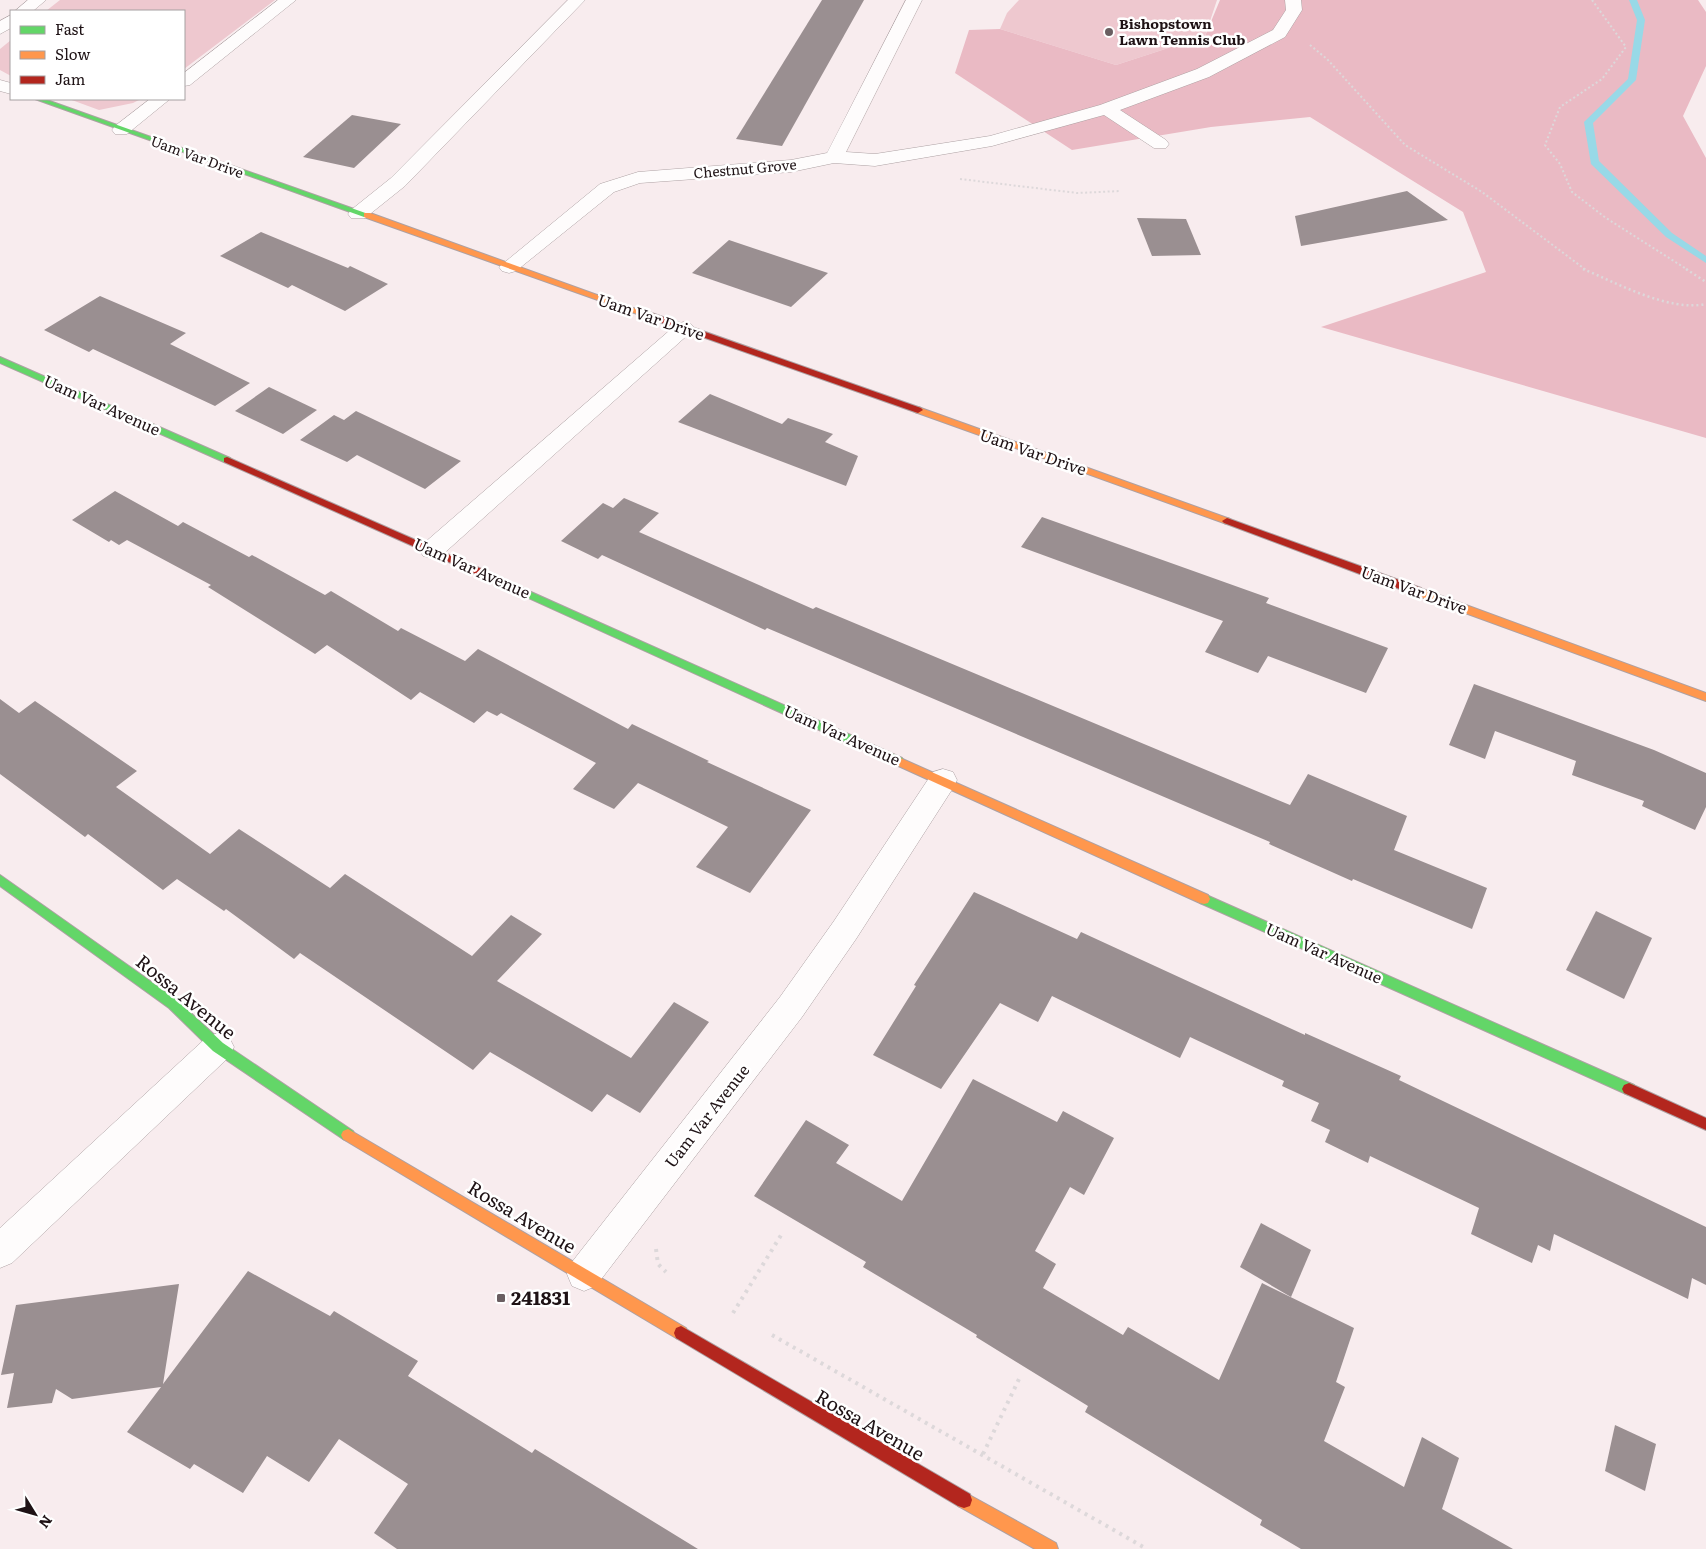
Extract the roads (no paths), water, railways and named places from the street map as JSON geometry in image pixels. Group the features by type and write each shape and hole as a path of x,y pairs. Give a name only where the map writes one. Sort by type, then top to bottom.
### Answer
{"street":[{"path":"24,10 38,0"},
{"path":"185,80 288,0"},
{"path":"358,214 398,182 577,0"},
{"path":"834,157 914,0"},
{"name":"Chestnut Grove","path":"509,267 607,188 638,178 792,166 834,157 875,160 992,141 1106,109 1203,73 1279,33 1294,5"},
{"path":"0,29 10,21"},
{"name":"Uam Var Drive","path":"41,100 1118,482 1706,697"},
{"path":"121,130 160,100"},
{"path":"1106,109 1160,144"},
{"path":"432,550 684,328"},
{"name":"Uam Var Avenue","path":"0,360 432,550 1222,908 1706,1124"},
{"name":"Uam Var Avenue","path":"584,1274 791,1007 845,930 943,780"},
{"name":"Rossa Avenue","path":"0,880 173,1004 218,1047 370,1149 584,1274 809,1410 1050,1549"},
{"path":"0,1251 218,1047"}],"waterway":[{"path":"1633,0 1641,20 1632,80 1588,122 1594,162 1669,235 1706,260"}],"place":[{"name":"Bishopstown Lawn Tennis Club","path":"1109,32"},
{"name":"241831","path":"501,1298"}]}
